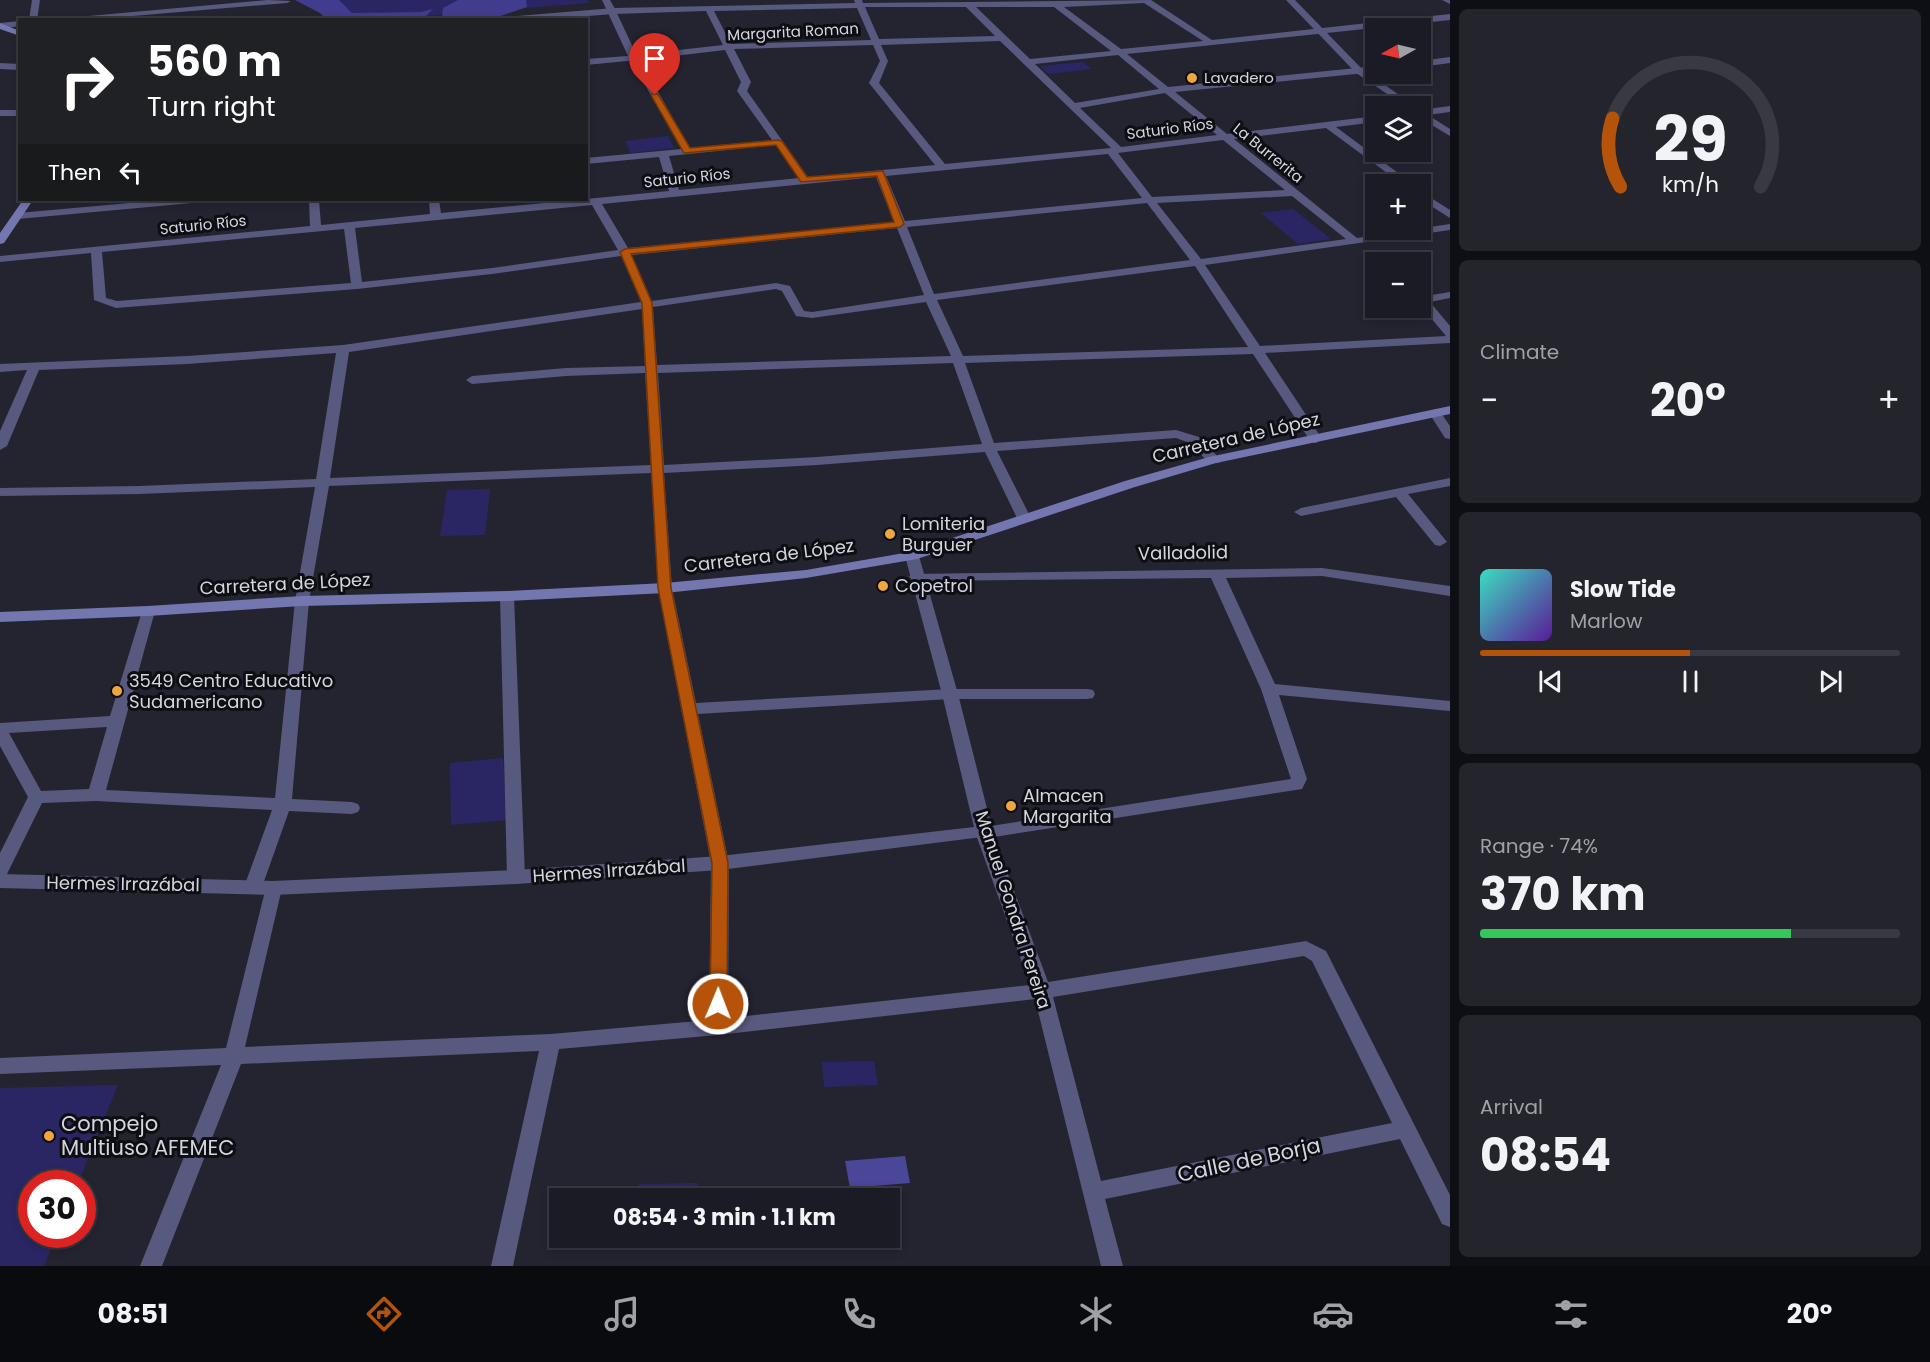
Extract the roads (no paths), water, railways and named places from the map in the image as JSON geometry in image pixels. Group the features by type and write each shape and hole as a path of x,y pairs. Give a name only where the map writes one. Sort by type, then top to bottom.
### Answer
{"main road":[{"path":"0,26 18,33"},
{"path":"0,241 27,201"},
{"name":"Carretera de López","path":"0,617 148,611 303,601 507,596 665,588 806,574 912,556 1024,518 1214,460 1450,410"}],"street":[{"path":"33,18 36,0"},
{"path":"606,0 614,11 622,36 633,58 687,151"},
{"path":"522,18 614,11 709,9 776,3 1146,0 1209,41"},
{"path":"1290,0 1359,71 1396,96"},
{"path":"1446,0 1450,2"},
{"path":"65,18 131,10 233,6 287,1"},
{"path":"965,2 1029,62 1115,150 1197,261 1316,439"},
{"name":"La Burrerita","path":"1051,2 1119,52 1356,242"},
{"path":"859,3 878,41 884,61 874,82 942,167"},
{"path":"709,9 746,82 741,91 747,96 805,180"},
{"path":"1029,62 1450,17"},
{"path":"0,26 18,23"},
{"name":"Margarita Roman","path":"588,62 728,48 1002,38"},
{"path":"1431,63 1450,60"},
{"path":"0,66 18,67"},
{"path":"1073,106 1167,90 1365,70"},
{"path":"1431,112 1450,109"},
{"path":"0,113 18,113"},
{"path":"1431,120 1450,133"},
{"name":"Saturio Ríos","path":"0,259 1115,150 1365,121"},
{"path":"1328,126 1394,174"},
{"path":"588,161 778,142"},
{"path":"663,154 675,194"},
{"path":"880,173 930,297 958,359 989,447 1024,518"},
{"path":"96,251 100,300 116,305 357,286 492,271 625,252 1150,200 1293,193"},
{"path":"18,216 181,201"},
{"path":"314,201 316,229"},
{"path":"434,201 436,218"},
{"path":"596,202 625,252 647,303 665,588 720,863 718,1027"},
{"path":"1431,202 1450,215"},
{"path":"349,226 357,286"},
{"path":"0,368 187,360 343,349 647,303 779,286 786,288 797,311 805,315 1197,261 1356,242 1450,227"},
{"path":"1450,295 1422,300 1450,333"},
{"path":"472,380 566,372 1257,350 1450,339"},
{"path":"253,887 283,804 303,601 343,349"},
{"path":"0,446 35,366"},
{"path":"1435,413 1450,435"},
{"path":"0,492 139,490 323,481 659,470 817,461 1178,434 1195,438 1214,460"},
{"path":"1301,512 1450,482"},
{"path":"1400,492 1440,542"},
{"name":"Manuel Gondra Pereira","path":"912,556 950,694 984,832 1042,991 1112,1266"},
{"path":"1216,572 1269,689 1450,706"},
{"name":"Valladolid","path":"916,577 1322,572 1450,591"},
{"path":"507,596 516,877"},
{"path":"96,795 148,611"},
{"name":"Hermes Irrazábal","path":"0,881 273,888 516,877 720,863 984,832 1285,788 1296,785 1299,779 1269,689"},
{"path":"690,710 950,694 1087,694"},
{"path":"36,797 0,729 117,721"},
{"path":"36,797 96,795 352,808"},
{"path":"0,871 36,797"},
{"path":"151,1266 233,1058 273,888"},
{"path":"0,1066 233,1058 551,1042 718,1027 1042,991 1306,948 1319,956 1448,1208"},
{"path":"502,1266 551,1042"},
{"name":"Calle de Borja","path":"1093,1192 1406,1129"}],"place":[{"name":"Lavadero","path":"1192,78"},
{"name":"Lomiteria Burguer","path":"890,534"},
{"name":"Copetrol","path":"883,586"},
{"name":"3549 Centro Educativo Sudamericano","path":"117,691"},
{"name":"Almacen Margarita","path":"1011,806"},
{"name":"Compejo Multiuso AFEMEC","path":"49,1136"}]}
